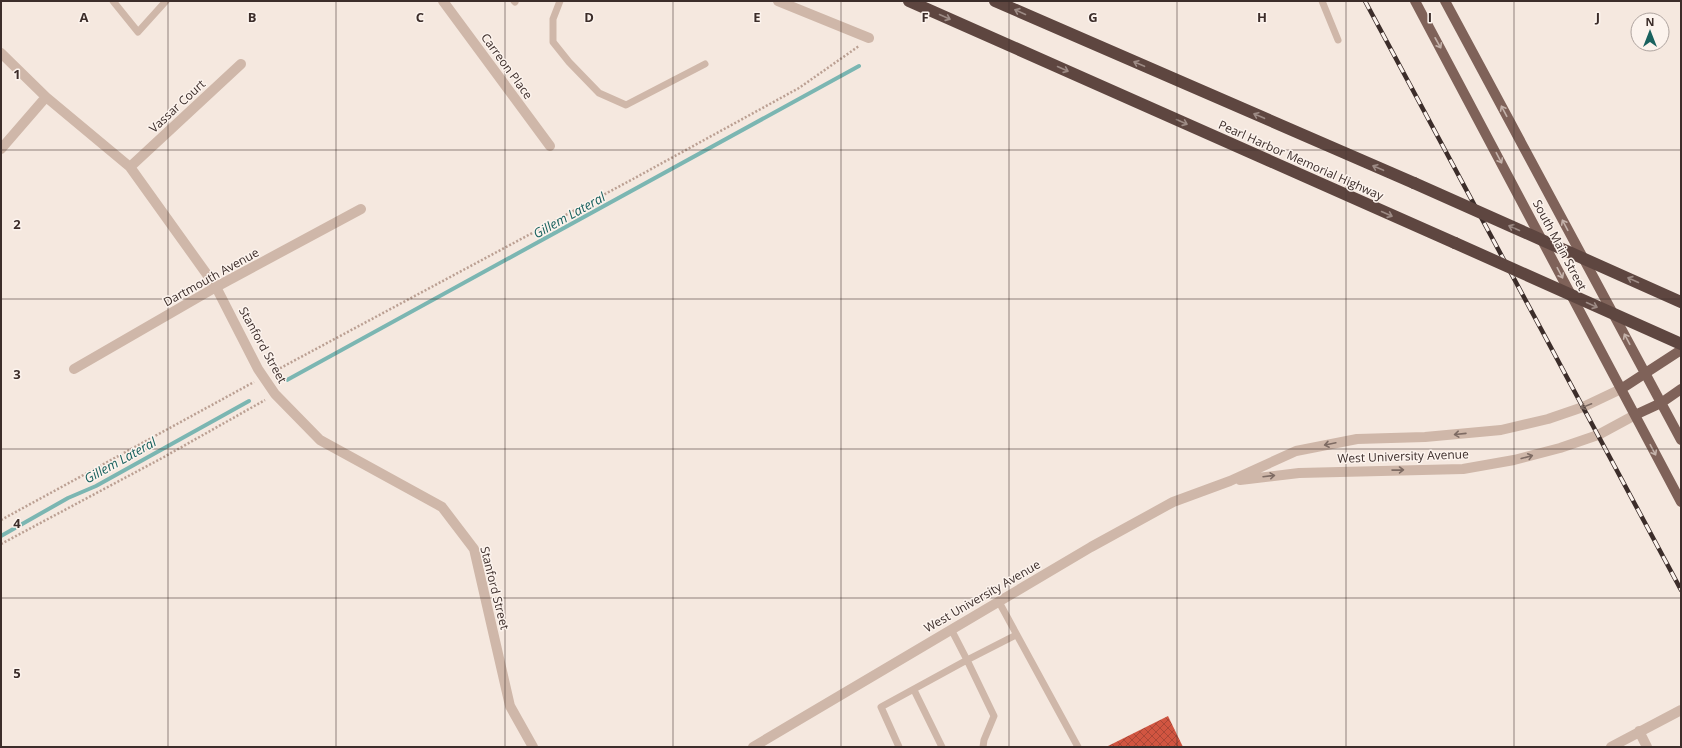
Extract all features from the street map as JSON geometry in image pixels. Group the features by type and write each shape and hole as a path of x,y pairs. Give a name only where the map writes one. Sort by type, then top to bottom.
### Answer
{"highway":[{"name":"Pearl Harbor Memorial Highway","path":"909,1 1681,344"},
{"name":"Pearl Harbor Memorial Highway","path":"995,1 1681,300"}],"main road":[{"name":"South Main Street","path":"1415,1 1681,502"},
{"name":"South Main Street","path":"1445,1 1681,440"},
{"name":"West University Avenue","path":"1621,389 1681,350"},
{"name":"West University Avenue","path":"1635,415 1661,403 1681,389"}],"street":[{"name":"Carreon Place","path":"443,1 550,146"},
{"path":"778,1 869,38"},
{"name":"Stanford Street","path":"1,53 46,97 130,167 216,287 263,377 275,394 320,440 442,507 474,549 510,706 533,747"},
{"name":"Vassar Court","path":"130,167 241,64"},
{"path":"1,149 46,97"},
{"name":"Dartmouth Avenue","path":"74,369 216,287 361,209"},
{"name":"West University Avenue","path":"753,747 1091,546 1173,502 1230,481 1296,451 1357,439 1425,438 1501,430 1548,419 1583,407 1621,389"},
{"name":"West University Avenue","path":"1230,481 1299,473 1463,469 1514,460 1560,448 1598,435 1635,415"},
{"path":"1611,747 1681,710"},
{"path":"1639,731 1647,747"}],"lane":[{"path":"113,1 138,32 166,1"},
{"path":"560,1 553,19 553,42 569,62 599,93 626,105 705,64"},
{"path":"1322,1 1338,40"},
{"path":"999,602 1078,747"},
{"path":"951,629 994,716 984,740 983,747"},
{"path":"899,747 881,707 1016,635"},
{"path":"914,690 942,747"}],"path":[{"path":"1,520 799,88 852,52 869,38"},
{"path":"1,544 164,457 275,394"}],"building":[{"path":"1168,716 1183,747 1106,747"}],"waterway":[{"name":"Gillem Lateral","path":"287,380 859,66"},
{"name":"Gillem Lateral","path":"1,536 68,498 96,486 249,401"}],"railway":[{"path":"1365,1 1681,590"}]}
